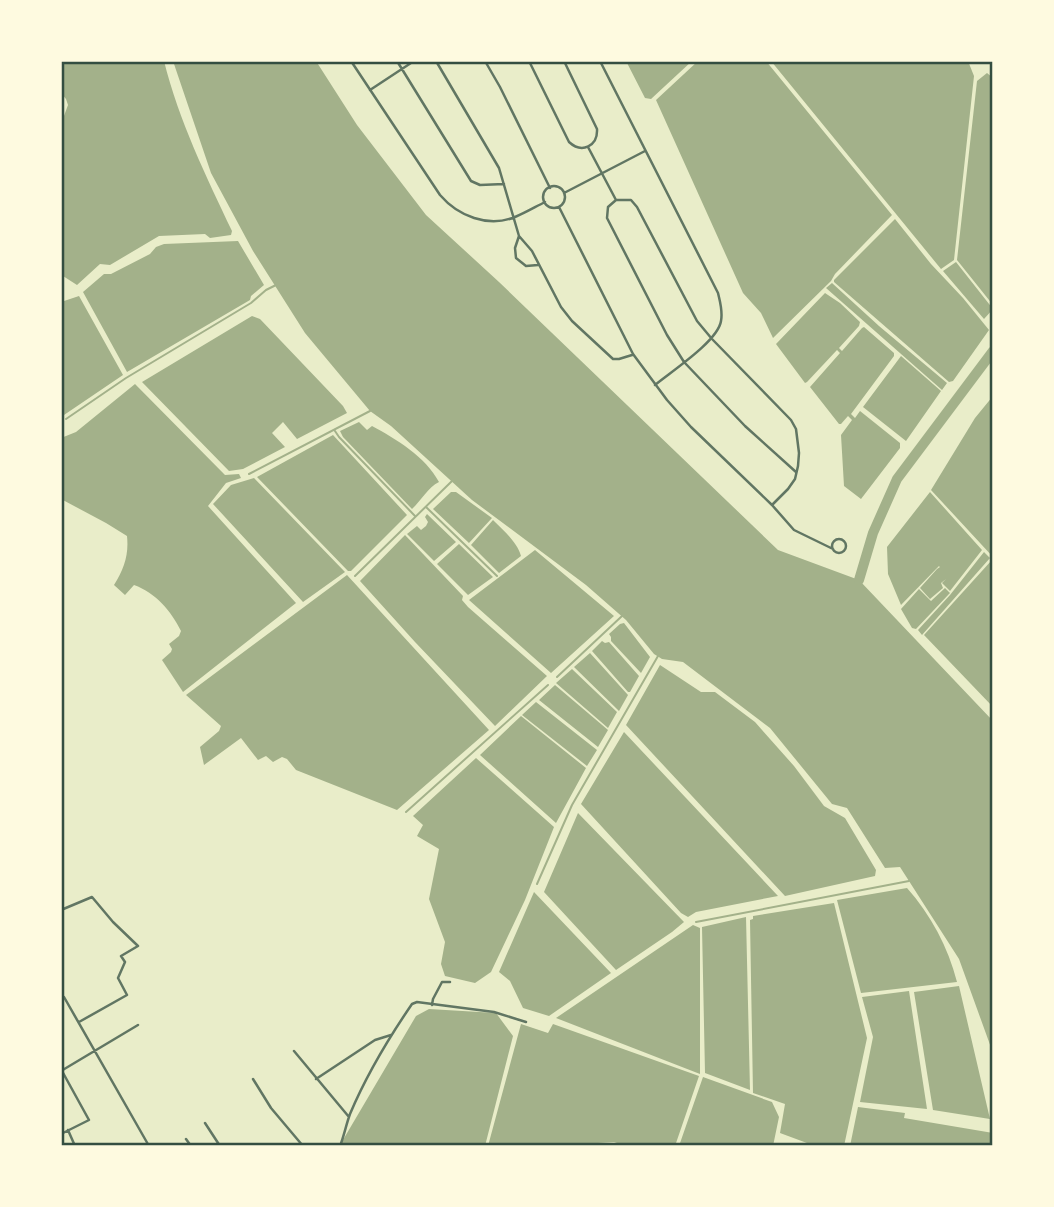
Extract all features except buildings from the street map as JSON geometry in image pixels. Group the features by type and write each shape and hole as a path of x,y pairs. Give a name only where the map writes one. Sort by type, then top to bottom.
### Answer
{"street":[{"path":"351,61 447,203 465,215 493,221 514,218 545,202"},
{"path":"397,61 471,181 480,185 504,184"},
{"path":"370,90 414,61"},
{"path":"436,61 499,168 519,236 532,251 566,315 613,359 633,355"},
{"path":"485,61 550,188"},
{"path":"529,61 569,142 579,148 588,147 595,140 597,129 564,61"},
{"path":"600,61 718,293 720,302 722,320 712,339 655,385"},
{"path":"588,147 616,200"},
{"path":"564,193 645,151"},
{"path":"550,188 559,188 564,193 565,199 559,207 550,207 545,202 544,195 550,188"},
{"path":"772,505 788,489 794,479 798,466 798,440 791,420 697,321 637,207 631,200 616,200 608,207 607,218 667,335 684,362 745,426 796,472"},
{"path":"559,207 633,355 655,385 691,427 772,505 794,530 833,549"},
{"path":"519,236 515,248 516,258 526,266 538,265"},
{"path":"61,910 92,897 138,946 121,956 125,962 118,978 127,995 79,1021"},
{"path":"432,1005 442,982 450,982"},
{"path":"64,997 149,1146"},
{"path":"340,1146 349,1116 391,1035 412,1004 417,1002 494,1012 526,1022"},
{"path":"61,1133 89,1120 62,1071 138,1025"},
{"path":"316,1079 375,1040 391,1035"},
{"path":"294,1051 349,1116"},
{"path":"254,1079 271,1108 303,1146"},
{"path":"205,1123 220,1146"},
{"path":"68,1130 75,1146"},
{"path":"186,1139 191,1146"}],"shaded area":[{"path":"61,61 164,61 185,127 232,231 231,235 210,238 205,234 159,236 110,265 100,264 77,285 63,276 61,124 68,105 61,93"},
{"path":"173,61 316,61 357,125 426,215 778,550 859,580 993,721 993,1053 959,959 900,867 885,868 847,808 832,804 770,728 683,662 662,659 654,654 626,620 586,585 472,500 391,426 370,411 305,333 253,251 211,173"},
{"path":"626,61 692,61 651,99 645,98"},
{"path":"698,61 766,61 892,215 773,338 761,313 743,293 656,100"},
{"path":"771,61 968,61 974,76 954,260 941,269"},
{"path":"987,73 993,78 993,305 957,260 977,81"},
{"path":"895,219 989,330 953,381 949,382 834,282"},
{"path":"238,241 264,285 250,300 127,372 83,292 104,274 111,274 164,244"},
{"path":"956,262 993,309 984,319 943,271"},
{"path":"832,283 947,383 942,390 826,288"},
{"path":"825,293 860,322 839,348 842,351 864,327 894,353 851,414 855,418 860,411 900,443 900,448 861,499 844,486 841,435 852,420 848,416 839,424 810,387 840,353 837,350 805,383 776,344"},
{"path":"79,296 123,375 64,415 61,409 61,302"},
{"path":"252,316 260,319 347,413 297,439 283,422 272,433 285,447 243,469 229,471 142,382"},
{"path":"901,356 941,391 906,441 863,407"},
{"path":"135,384 225,475 239,474 241,478 226,483 208,506 296,603 183,692 162,660 171,652 169,644 181,631 173,616 142,588 134,585 125,595 114,585 125,562 127,536 61,499 61,438 76,432"},
{"path":"993,396 993,557 931,490 975,418"},
{"path":"359,422 367,430 372,426 410,450 439,482 431,487 412,509 343,437 340,431"},
{"path":"333,435 407,515 351,571 348,571 257,477"},
{"path":"254,478 345,572 303,602 213,504 231,485"},
{"path":"451,492 456,492 492,518 469,543 433,509"},
{"path":"930,492 982,550 950,591 942,583 946,579 941,583 943,588 930,599 920,588 939,566 901,605 888,574 887,547"},
{"path":"427,514 456,542 434,561 407,534 417,526 421,530 426,526"},
{"path":"493,520 513,541 521,556 499,573 471,545"},
{"path":"405,535 463,596 462,600 468,607 547,676 495,726 360,581"},
{"path":"459,544 493,577 468,595 437,564"},
{"path":"535,550 614,616 551,673 469,600"},
{"path":"984,552 990,558 922,635 918,630"},
{"path":"991,561 993,563 993,707 924,635"},
{"path":"347,575 489,730 397,810 296,770 282,757 273,762 266,756 258,760 241,738 204,765 200,747 219,731 221,726 186,695"},
{"path":"945,588 950,593 916,629 912,628 901,609 919,589 931,601"},
{"path":"624,623 650,657 641,673 611,641 609,634"},
{"path":"602,641 609,642 639,676 630,692 592,651"},
{"path":"590,653 628,695 619,711 574,667"},
{"path":"660,665 701,692 715,692 755,722 794,766 824,806 845,818 876,870 875,876 785,896 626,725"},
{"path":"572,669 617,712 608,728 556,683"},
{"path":"555,685 608,730 598,747 539,700"},
{"path":"536,702 597,750 587,766 522,715"},
{"path":"521,716 586,768 556,823 480,755"},
{"path":"624,732 778,896 696,912 688,917 681,913 581,804"},
{"path":"476,758 554,827 525,900 491,972 475,983 445,976 441,964 445,942 429,899 439,849 417,836 423,825 413,816"},
{"path":"578,813 684,922 616,970 544,892"},
{"path":"907,888 938,932 957,982 861,993 837,900"},
{"path":"534,892 611,973 549,1016 523,1008 510,981 499,972"},
{"path":"834,903 867,1038 844,1146 815,1146 780,1133 785,1104 753,1093 750,920 753,916"},
{"path":"746,917 750,1090 705,1073 702,927"},
{"path":"693,925 700,928 700,1074 556,1018"},
{"path":"959,986 990,1119 933,1110 914,992"},
{"path":"909,991 927,1109 860,1102 873,1037 862,997"},
{"path":"429,1009 496,1013 513,1036 485,1146 340,1145 416,1016"},
{"path":"521,1024 548,1033 553,1024 699,1076 675,1146 626,1146 614,1142 488,1146"},
{"path":"703,1077 772,1102 779,1117 773,1146 679,1146"},
{"path":"858,1107 905,1113 904,1118 993,1133 993,1146 850,1146"}],"waterway":[{"path":"66,419 126,378 251,303 276,285"},
{"path":"859,580 873,533 897,479 993,351"},
{"path":"249,474 370,411"},
{"path":"335,431 415,516"},
{"path":"355,576 452,481"},
{"path":"426,507 497,576"},
{"path":"557,677 622,616"},
{"path":"537,884 572,805 658,656"},
{"path":"406,812 548,685"},
{"path":"696,922 909,881"}]}
